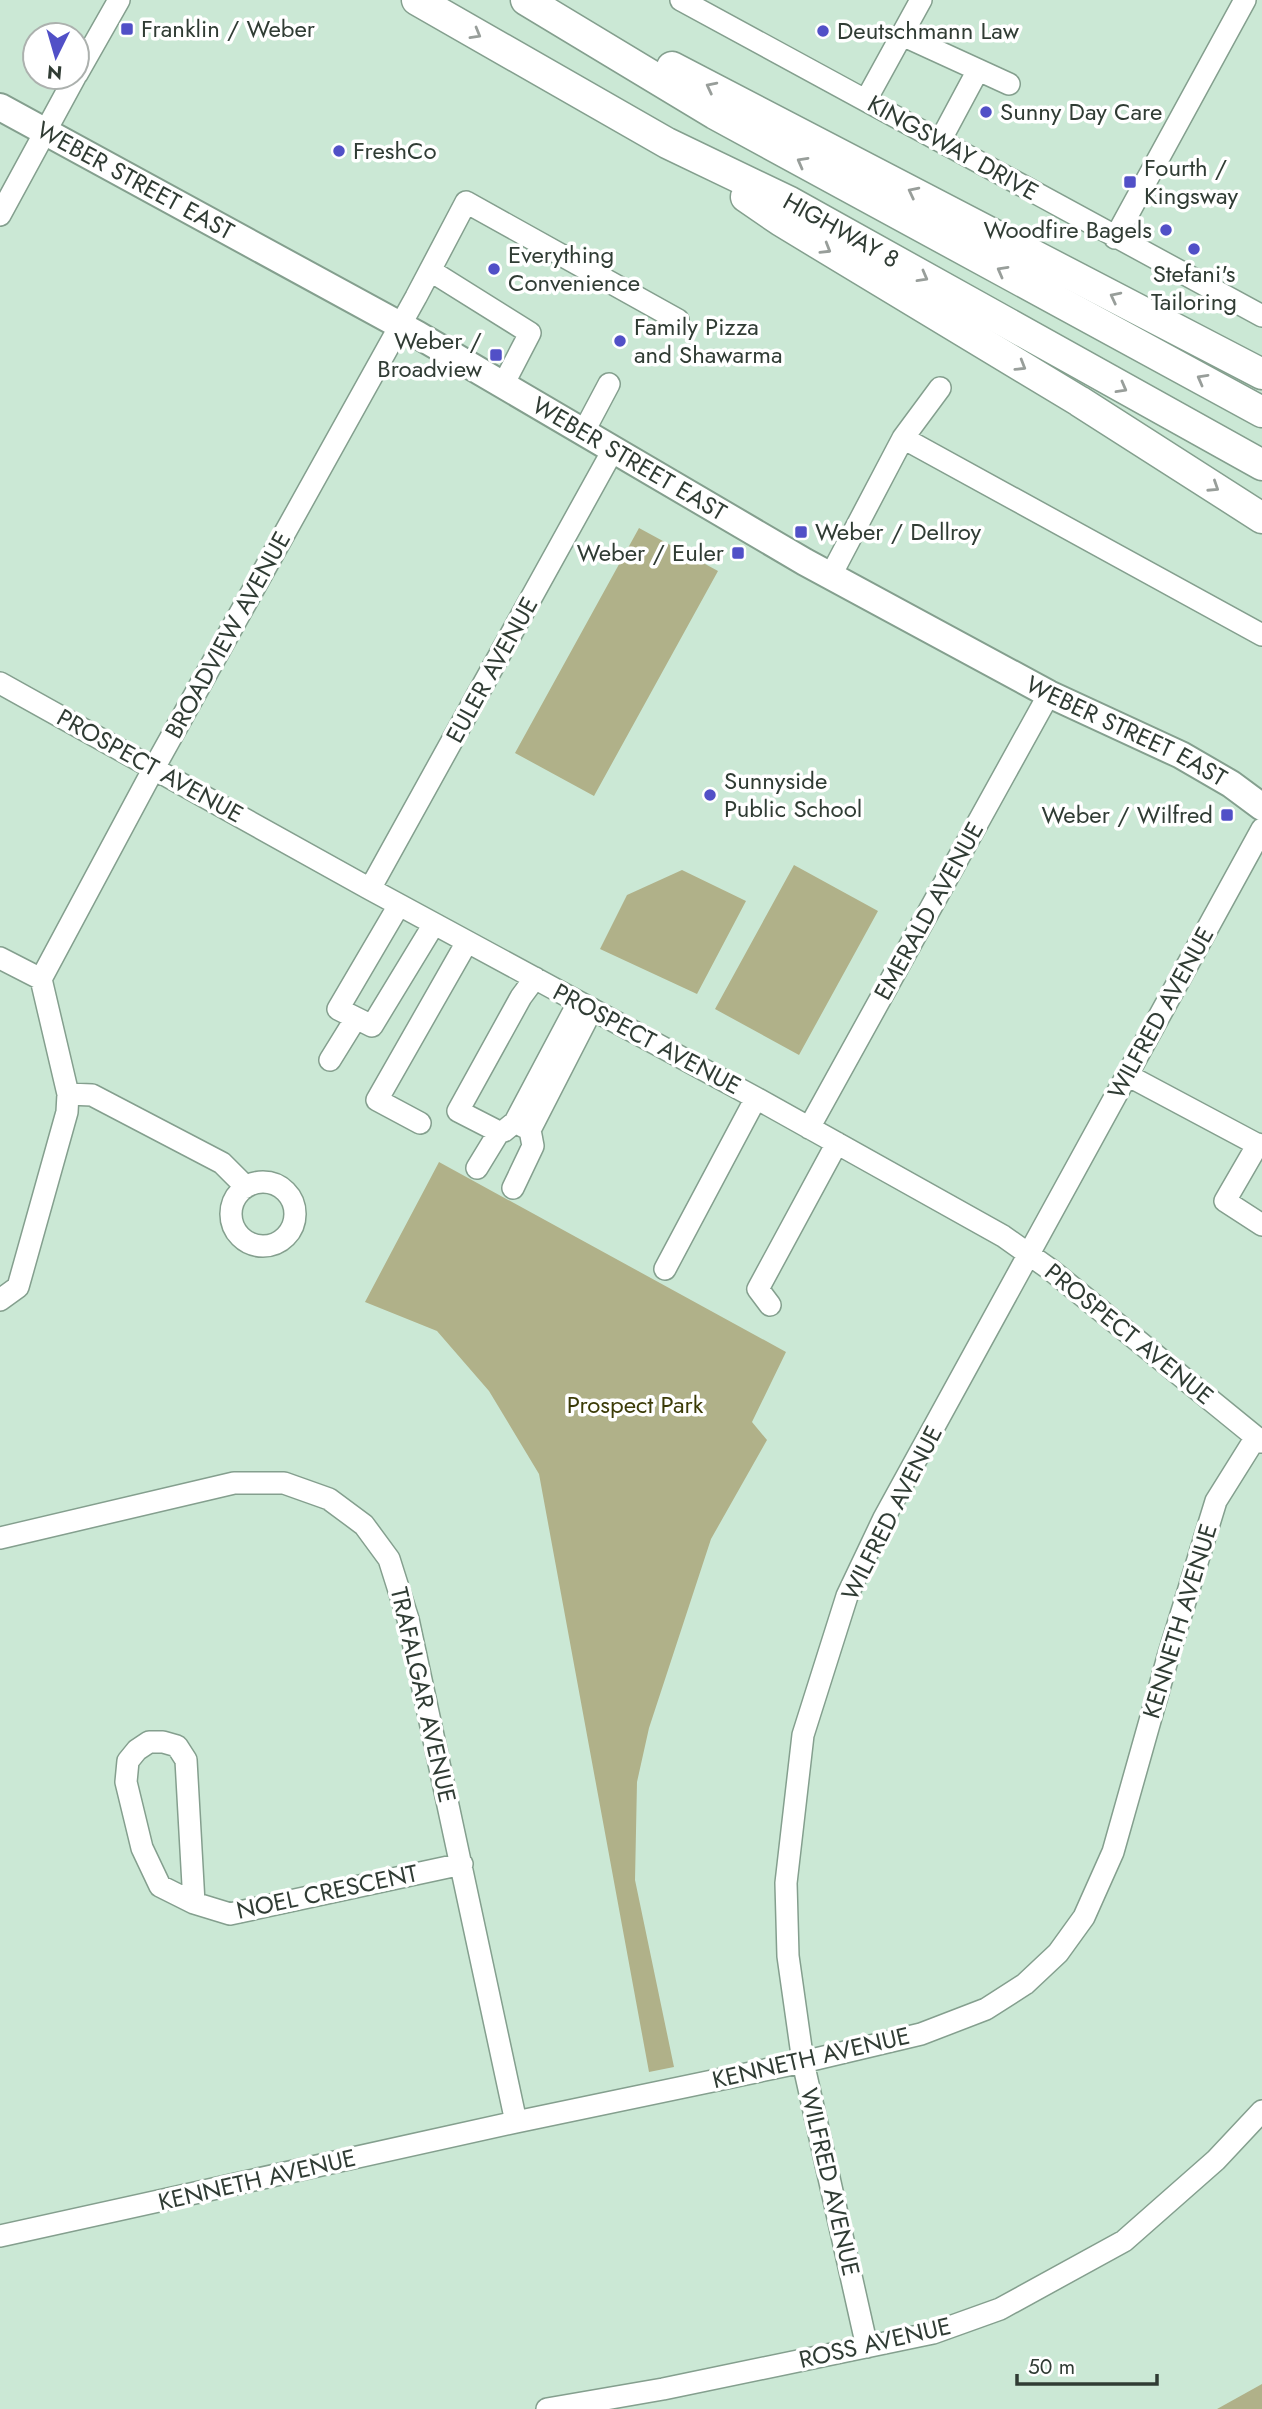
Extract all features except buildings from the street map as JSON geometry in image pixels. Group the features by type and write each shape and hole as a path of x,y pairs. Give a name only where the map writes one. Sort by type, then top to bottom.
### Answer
{"highway":[{"name":"HIGHWAY 8","path":"417,0 667,143 790,202 1262,465"},
{"path":"526,0 715,114 1262,412"},
{"path":"544,0 1262,374"},
{"path":"667,143 781,221 1079,401 1262,518"}],"main road":[{"name":"WEBER STREET EAST","path":"0,107 401,326 831,575 1049,694 1181,755 1231,784 1262,807"}],"street":[{"path":"91,49 119,0"},
{"name":"KINGSWAY DRIVE","path":"681,0 1262,317"},
{"path":"866,100 921,0"},
{"path":"1115,238 1245,0"},
{"path":"902,35 1009,83"},
{"path":"940,141 978,69"},
{"path":"0,215 68,91"},
{"name":"BROADVIEW AVENUE","path":"41,979 154,768 401,326 466,202 678,320"},
{"path":"430,271 530,333 503,385"},
{"path":"583,433 609,384"},
{"path":"831,575 903,438 940,388"},
{"path":"903,438 1262,635"},
{"name":"EULER AVENUE","path":"370,889 613,450"},
{"name":"PROSPECT AVENUE","path":"0,684 1003,1236 1029,1252 1259,1439"},
{"name":"EMERALD AVENUE","path":"810,1128 1049,694"},
{"name":"WILFRED AVENUE","path":"867,2347 803,2062 788,1956 786,1883 803,1735 847,1596 884,1518 1262,829"},
{"path":"399,905 338,1009 372,1026 434,924"},
{"path":"421,1123 377,1100 467,942"},
{"path":"0,958 41,979 68,1094 66,1112 19,1287 0,1300"},
{"path":"513,1188 533,1146 515,1128 458,1111 521,997 535,978"},
{"path":"477,1168 515,1128 585,1006"},
{"path":"330,1060 356,1018"},
{"path":"1127,1075 1260,1146 1225,1201 1262,1225"},
{"path":"68,1094 92,1095 222,1163 246,1187"},
{"path":"665,1269 756,1098"},
{"path":"770,1305 758,1289 837,1143"},
{"name":"KENNETH AVENUE","path":"0,2236 516,2122 803,2062 921,2034 986,2009 1025,1984 1058,1953 1084,1917 1113,1852 1168,1657 1216,1501 1259,1439"},
{"name":"TRAFALGAR AVENUE","path":"0,1538 234,1483 284,1483 329,1499 364,1525 389,1559 408,1619 516,2122"},
{"name":"NOEL CRESCENT","path":"194,1903 186,1760 177,1746 149,1742 137,1750 128,1761 126,1782 142,1848 160,1886 194,1903 230,1914 462,1864"},
{"name":"ROSS AVENUE","path":"547,2409 663,2389 933,2333 1000,2309 1124,2241 1216,2160 1262,2111"}],"green space":[{"path":"639,528 718,571 594,796 515,753"},
{"path":"794,865 878,911 799,1055 715,1009"},
{"path":"682,870 746,901 697,994 600,949 627,895"},
{"name":"Prospect Park","path":"439,1162 786,1352 752,1422 767,1440 711,1539 649,1728 637,1782 635,1880 674,2067 649,2072 539,1474 489,1391 437,1331 365,1302"},
{"path":"1262,2384 1262,2409 1217,2409"}],"place":[{"name":"Franklin / Weber","path":"127,29"},
{"name":"Deutschmann Law","path":"823,31"},
{"name":"Sunny Day Care","path":"986,112"},
{"name":"FreshCo","path":"339,151"},
{"name":"Fourth / Kingsway","path":"1130,182"},
{"name":"Woodfire Bagels","path":"1166,230"},
{"name":"Stefani's Tailoring","path":"1194,249"},
{"name":"Everything Convenience","path":"494,269"},
{"name":"Family Pizza and Shawarma","path":"620,341"},
{"name":"Weber / Broadview","path":"496,355"},
{"name":"Weber / Dellroy","path":"801,532"},
{"name":"Weber / Euler","path":"738,553"},
{"name":"Sunnyside Public School","path":"710,795"},
{"name":"Weber / Wilfred","path":"1227,815"}]}
